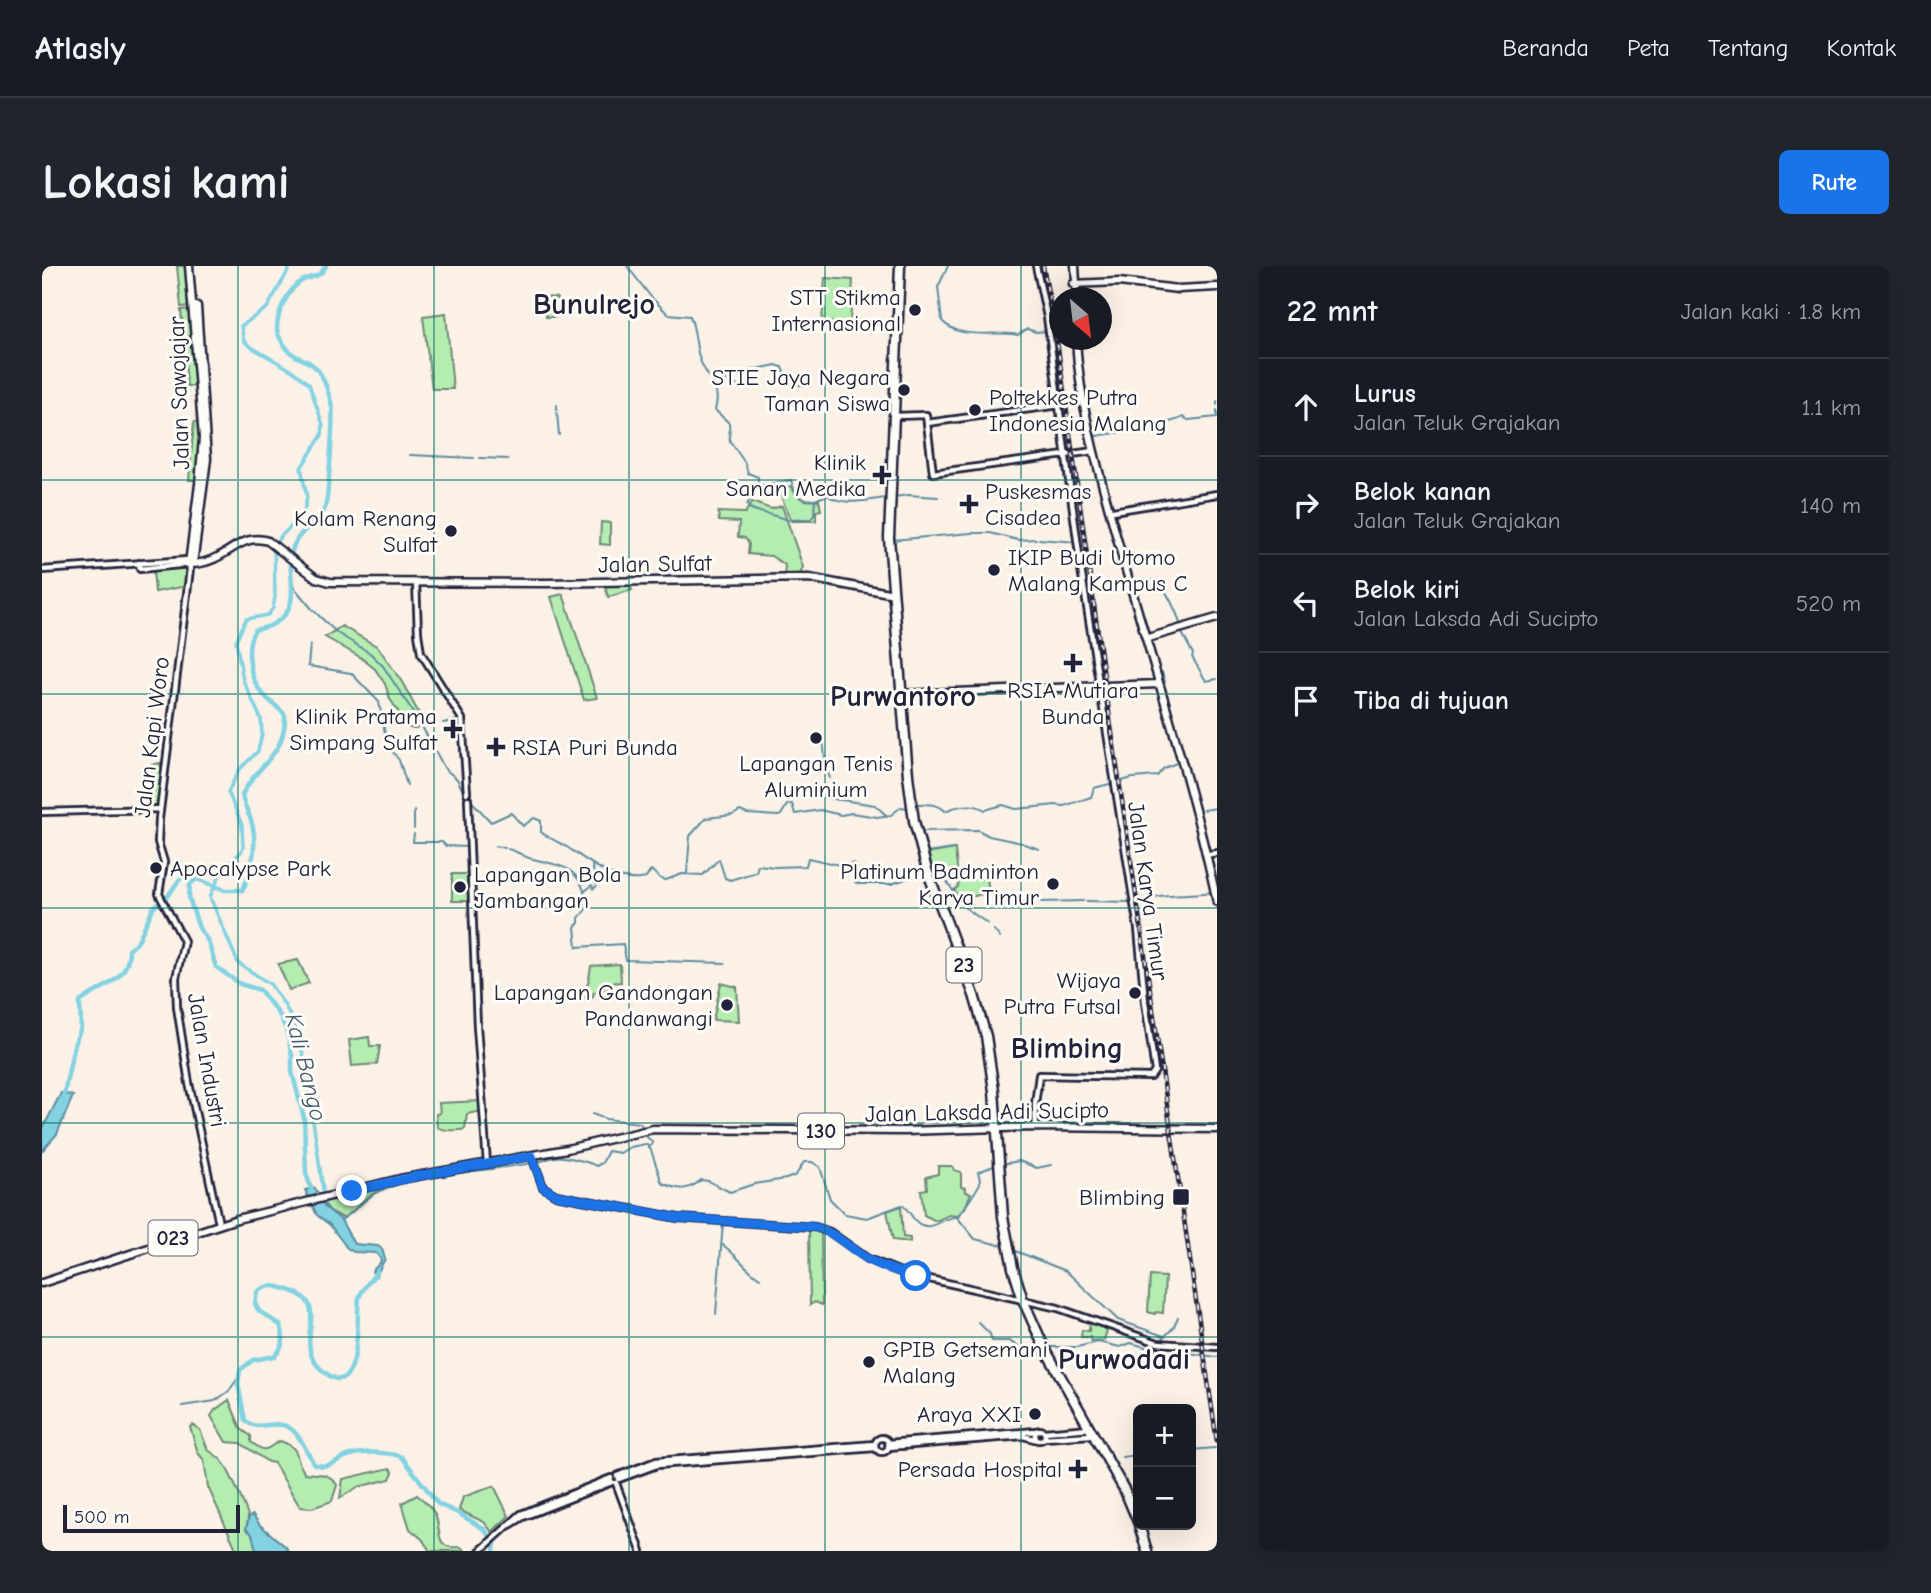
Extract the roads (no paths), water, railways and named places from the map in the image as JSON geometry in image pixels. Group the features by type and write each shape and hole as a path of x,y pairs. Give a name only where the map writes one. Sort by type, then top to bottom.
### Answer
{"highway":[{"name":"23","path":"900,266 889,524 912,806 927,870 981,1017 992,1070 1003,1217 1023,1300 1038,1334 1133,1509"},
{"name":"23","path":"1141,1530 1147,1551"}],"main road":[{"name":"Jalan Sawojajar","path":"190,563 205,482 204,426 191,266"},
{"path":"1074,266 1075,287"},
{"path":"1075,283 1124,282 1178,289 1217,287"},
{"path":"1078,350 1095,450 1159,682 1213,854 1217,889"},
{"path":"1105,487 1159,682"},
{"name":"Jalan Sulfat","path":"190,563 212,560 249,539 262,539 311,575 330,582 538,583 809,578 894,594"},
{"path":"1148,638 1217,618"},
{"path":"902,694 1100,687 1159,682"},
{"path":"1193,796 1217,902"},
{"name":"Jalan Laksda Adi Sucipto","path":"307,1203 396,1180 487,1164 533,1161 653,1129 904,1131 1036,1127 1216,1131"},
{"name":"023","path":"42,1283 219,1223 307,1203"}],"street":[{"name":"Jalan Karya Timur","path":"1036,266 1060,405 1138,929 1155,1073 1151,1077 1039,1075 1035,1104 1036,1127"},
{"path":"927,423 1060,405"},
{"path":"894,416 926,415 933,473 1095,450"},
{"path":"1113,511 1217,494"},
{"path":"42,569 139,564 141,569 163,563 190,563"},
{"name":"Jalan Kapi Woro","path":"165,906 161,899 159,880 164,862 158,842 160,808 172,728 190,563"},
{"path":"416,582 421,653 462,719 468,796 477,1026 487,1164"},
{"path":"42,812 160,808"},
{"name":"Jalan Industri","path":"165,906 184,942 177,972 177,1007 189,1083 219,1223"},
{"path":"533,1161 543,1187 556,1195 678,1218 815,1227 827,1231 865,1257 892,1270 1065,1310 1163,1344 1217,1347"},
{"path":"875,1446 880,1439 888,1445 1040,1430 1091,1432"},
{"path":"1036,1432 1035,1436 1041,1439"},
{"path":"1041,1439 1044,1432"},
{"path":"963,1439 1023,1436 1041,1439 1077,1432"},
{"path":"480,1551 521,1514 657,1465 875,1446 882,1452 888,1445"},
{"path":"615,1480 641,1551"}],"water":[{"path":"61,1093 73,1096 57,1134 42,1151 42,1130"},
{"path":"315,1188 325,1207 341,1220 354,1244 378,1246 382,1249 385,1259 376,1276 372,1271 381,1259 376,1253 354,1252 347,1248 330,1225 317,1215 305,1190"},
{"path":"253,1515 288,1551 256,1550 252,1534 246,1529 249,1517"}],"waterway":[{"path":"291,266 267,308 241,326 244,341 251,347 293,371 309,384 323,425 322,435 301,468 307,497 303,515 274,546 273,608 268,615 246,619 236,641 243,680 261,719 262,734 258,751 239,770 228,792 242,825 243,847 222,870 210,897 238,963 270,984 296,1027 304,1059 323,1189 322,1194 316,1195"},
{"name":"Kali Bango","path":"313,1194 306,1173 304,1118 292,1072 288,1036 281,1017 260,990 240,984 216,967 189,898 190,884 197,879 225,890 243,890 251,867 254,836 242,795 276,750 284,729 285,715 263,694 254,680 249,658 250,642 255,630 273,624 284,616 290,607 291,555 294,545 325,508 332,407 322,376 316,368 287,349 278,335 277,323 291,291 300,282 320,274 326,266"},
{"path":"627,266 668,314 690,316 700,360 717,395 715,410 729,423 730,441 745,463 748,473 758,477 756,489 747,505 754,510 788,520"},
{"path":"948,266 938,287 942,321 950,327 968,333 1018,335 1027,329 1036,332 1049,331"},
{"path":"712,378 729,381 739,387 743,372 776,365 782,367 787,381 810,386"},
{"path":"557,405 557,410"},
{"path":"1096,436 1183,417 1188,420 1217,417 1217,410"},
{"path":"557,413 559,435"},
{"path":"410,455 474,458"},
{"path":"480,458 508,459"},
{"path":"774,483 791,480 796,495 814,500"},
{"path":"759,486 772,483"},
{"path":"791,520 811,519 814,515 815,500 827,495 848,502 886,498"},
{"path":"895,497 938,497"},
{"path":"892,540 971,533 990,533 1018,540 1036,539"},
{"path":"1039,539 1077,542"},
{"path":"1134,580 1148,580 1161,585 1180,625"},
{"path":"293,586 337,633 370,653 383,666 419,721 445,769 457,779 464,793 491,822 511,813 523,826 534,818 541,821 541,832 593,865 624,878 646,878 651,870 666,880 682,874 703,875 719,859 725,878 730,880 756,872 758,865 806,866 808,858 844,866 854,863 857,869 855,882 859,884 892,884 924,872"},
{"path":"1181,631 1206,681 1217,679"},
{"path":"310,645 308,666 351,673 379,702 387,745 399,760 407,785"},
{"path":"1162,672 1165,682"},
{"path":"443,723 460,720"},
{"path":"820,737 824,746"},
{"path":"824,748 830,778"},
{"path":"916,804 935,805 945,811 965,806 976,806 985,810 1003,805 1016,809 1064,806 1091,797 1094,788 1133,778 1157,776 1164,768 1179,762"},
{"path":"832,782 837,800"},
{"path":"821,797 875,805 887,816"},
{"path":"687,873 690,836 706,818 733,815 740,811 778,816 787,805 792,804 795,814 820,810 841,815 852,813 877,817 891,815 901,807 908,808"},
{"path":"1203,810 1217,808"},
{"path":"414,811 414,829"},
{"path":"919,831 978,830 989,836 1022,843"},
{"path":"414,834 413,842 442,842 446,846 467,847"},
{"path":"1024,844 1039,849"},
{"path":"495,846 505,848"},
{"path":"508,849 569,870 584,891"},
{"path":"926,853 954,849"},
{"path":"592,865 597,886 593,889 592,885 584,892 587,908 575,927 577,947 623,944 626,960 725,963"},
{"path":"930,867 938,868 964,907 988,924"},
{"path":"63,1099 74,1045 81,1028 80,1002 113,982 125,969 129,949 137,943 153,908 168,896 179,880 185,876 197,879"},
{"path":"1138,901 1157,896 1212,892"},
{"path":"1042,902 1083,901"},
{"path":"1086,901 1131,902"},
{"path":"994,930 1000,938"},
{"path":"592,1114 606,1119 640,1123 643,1128"},
{"path":"645,1135 653,1143 650,1146"},
{"path":"537,1162 558,1157 576,1159 596,1166 602,1163 608,1151 620,1153 630,1147 646,1144 651,1150 662,1183 683,1189 701,1180 730,1192 754,1184 786,1179 796,1175 804,1162 812,1162 820,1167 830,1199 845,1214 867,1218 902,1205 923,1226 957,1217 975,1239 1004,1246"},
{"path":"1002,1164 1019,1161 1037,1168 1051,1165"},
{"path":"341,1220 374,1194 397,1185 532,1163"},
{"path":"958,1216 980,1183 978,1172 996,1165"},
{"path":"716,1314 723,1222"},
{"path":"723,1245 760,1278"},
{"path":"1013,1250 1066,1271 1118,1320 1164,1336 1162,1351"},
{"name":"Kali Bango","path":"377,1271 359,1298 353,1363 348,1374 341,1379 330,1376 316,1364 310,1351 309,1304 300,1295 278,1287 266,1287 257,1292 255,1304 259,1311 280,1325 283,1341 275,1356 253,1360 240,1370 238,1384 245,1420 260,1426 277,1424 288,1427 300,1438 314,1464 325,1466 346,1456 363,1453 402,1457 438,1504 484,1529 495,1543 494,1551"},
{"path":"1165,1336 1178,1317"},
{"path":"978,1322 990,1334 992,1341 1009,1341 1026,1350 1040,1349"},
{"path":"1048,1347 1077,1347 1098,1342 1120,1347 1131,1343 1167,1353 1217,1357"},
{"path":"182,1406 215,1401 229,1391 238,1378"},
{"path":"1196,1450 1215,1448"},
{"path":"1122,1457 1133,1456"}],"railway":[{"path":"1043,266 1056,334 1217,1442"}],"place":[{"name":"STT Stikma Internasional","path":"915,310"},
{"name":"STIE Jaya Negara Taman Siswa","path":"904,390"},
{"name":"Poltekkes Putra Indonesia Malang","path":"975,410"},
{"name":"Klinik Sanan Medika","path":"882,475"},
{"name":"Puskesmas Cisadea","path":"969,504"},
{"name":"Kolam Renang Sulfat","path":"451,531"},
{"name":"IKIP Budi Utomo Malang Kampus C","path":"994,570"},
{"name":"RSIA Mutiara Bunda","path":"1073,663"},
{"name":"Klinik Pratama Simpang Sulfat","path":"453,729"},
{"name":"Lapangan Tenis Aluminium","path":"816,738"},
{"name":"RSIA Puri Bunda","path":"496,747"},
{"name":"Apocalypse Park","path":"156,868"},
{"name":"Platinum Badminton Karya Timur","path":"1053,884"},
{"name":"Lapangan Bola Jambangan","path":"460,887"},
{"name":"Wijaya Putra Futsal","path":"1135,993"},
{"name":"Lapangan Gandongan Pandanwangi","path":"727,1005"},
{"name":"Blimbing","path":"1181,1197"},
{"name":"GPIB Getsemani Malang","path":"869,1362"},
{"name":"Araya XXI","path":"1035,1414"},
{"name":"Persada Hospital","path":"1078,1469"}],"district":[{"name":"Bunulrejo","path":"594,304"},
{"name":"Purwantoro","path":"903,696"},
{"name":"Blimbing","path":"1067,1048"},
{"name":"Purwodadi","path":"1124,1359"}]}
